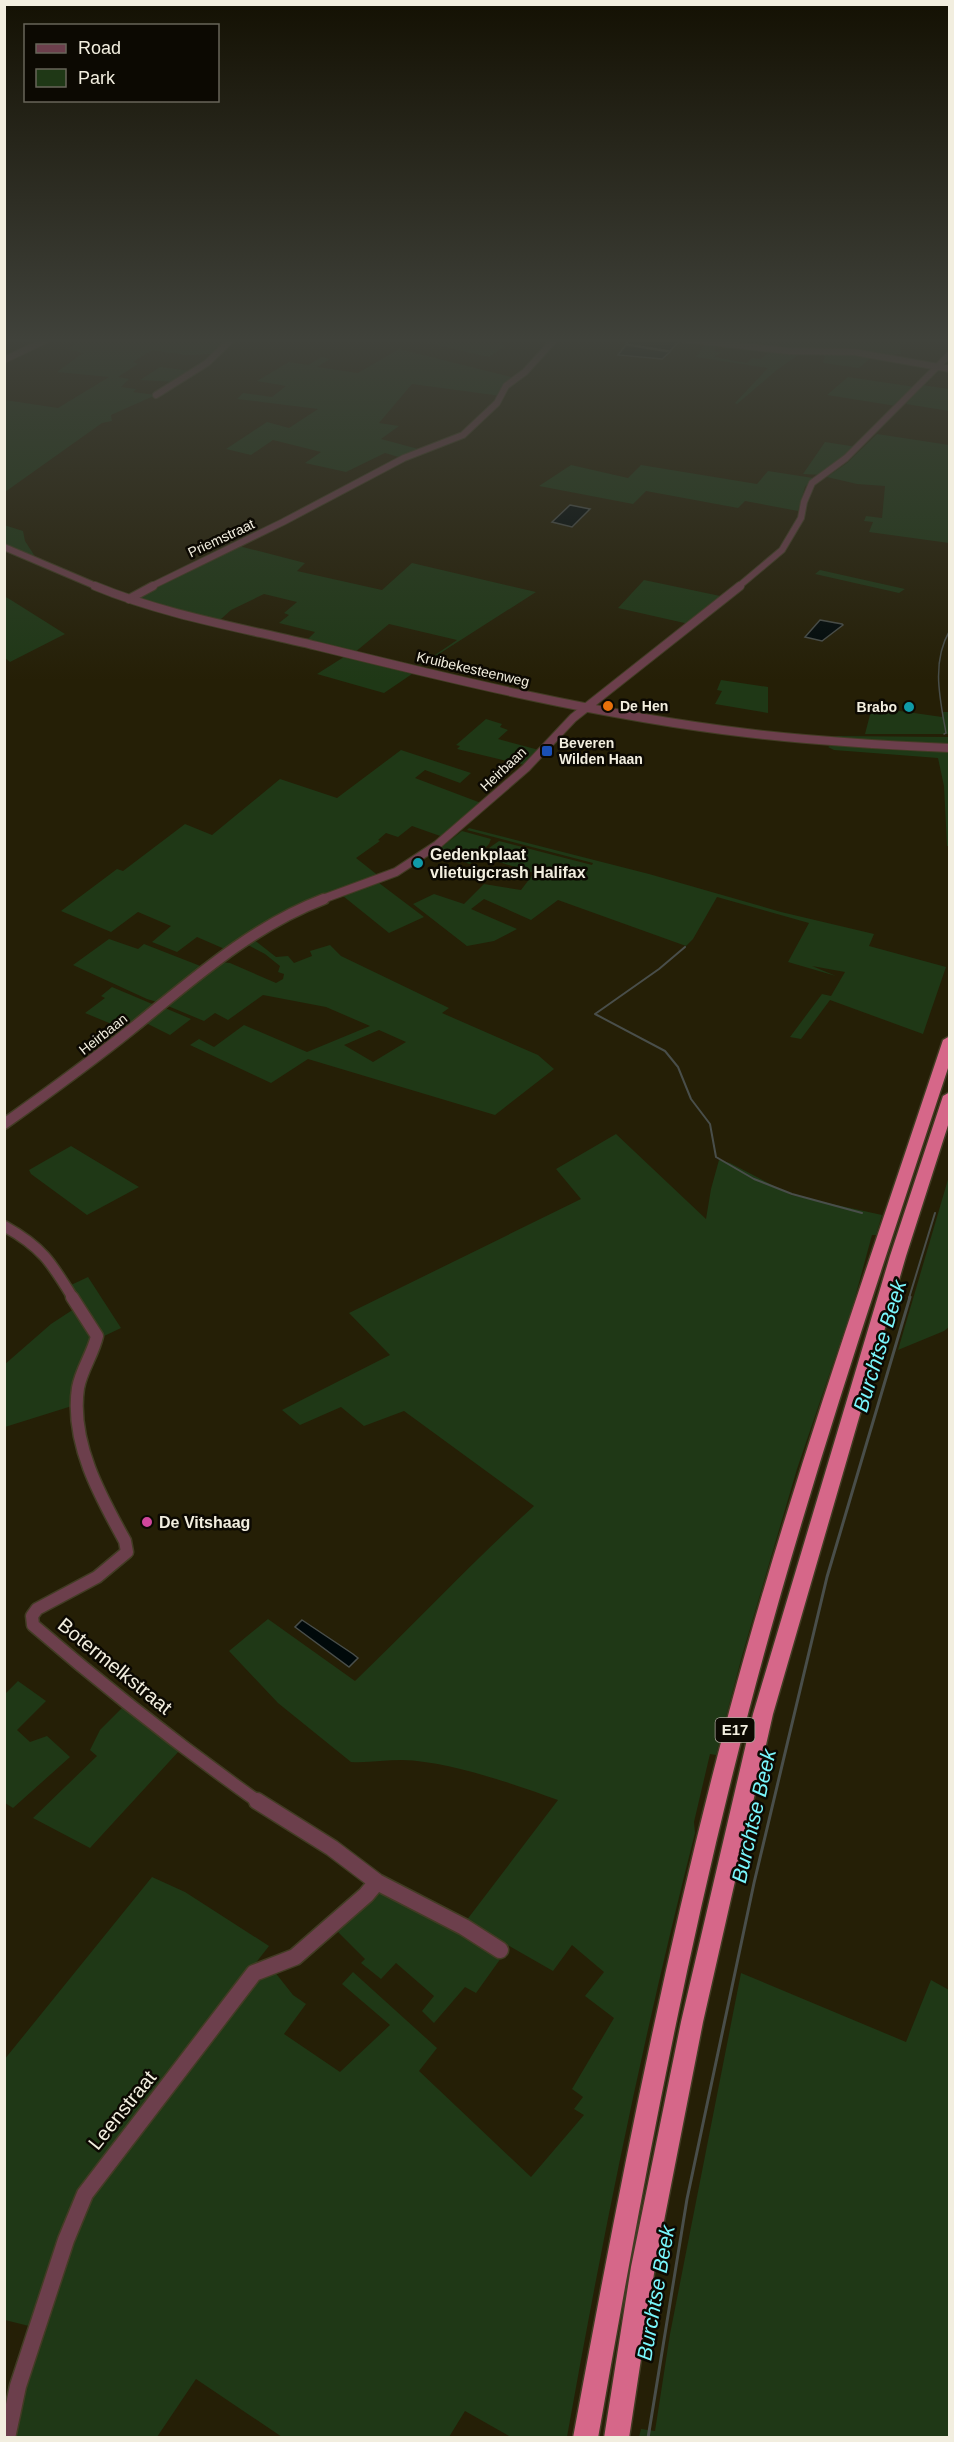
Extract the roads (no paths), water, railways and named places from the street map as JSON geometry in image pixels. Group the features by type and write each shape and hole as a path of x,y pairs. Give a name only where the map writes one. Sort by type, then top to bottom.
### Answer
{"highway":[{"name":"E17","path":"585,2438 617,2261 669,2000 739,1711 814,1454 950,1040"},
{"name":"E17","path":"616,2438 643,2267 689,2034 763,1714 895,1267 950,1096"}],"street":[{"name":"Priemstraat","path":"129,599 172,574 283,522 417,453"},
{"name":"Heirbaan","path":"4,1124 94,1059 216,961 267,925 303,907 396,872 419,858 501,791 573,718 773,559 782,550 801,518 804,502 812,483 851,453"},
{"name":"Kruibekesteenweg","path":"4,548 129,599 415,670 586,709 777,738 874,746 950,748"},
{"name":"Botermelkstraat","path":"4,1226 29,1240 51,1263 97,1336 78,1389 78,1427 90,1465 125,1541 127,1552 105,1571 37,1608 32,1616 33,1624 101,1684 206,1766 283,1819 332,1848 377,1882 464,1927 500,1950"},
{"name":"Leenstraat","path":"7,2438 18,2386 66,2240 85,2193 254,1973 295,1957 366,1895 377,1882"}],"waterway":[{"path":"944,734 946,733 939,668 944,642 950,630"},
{"name":"Burchtse Beek","path":"685,947 659,969 595,1014 665,1051 678,1067 691,1099 710,1124 716,1157 754,1179 792,1194 862,1213"},
{"name":"Burchtse Beek","path":"909,1298 935,1213"},
{"name":"Burchtse Beek","path":"648,2438 687,2199 754,1883 827,1577 910,1297"}],"place":[{"name":"De Hen","path":"608,706"},
{"name":"Brabo","path":"909,707"},
{"name":"Beveren Wilden Haan","path":"547,751"},
{"name":"Gedenkplaat vlietuigcrash Halifax","path":"418,863"},
{"name":"De Vitshaag","path":"147,1522"}]}
